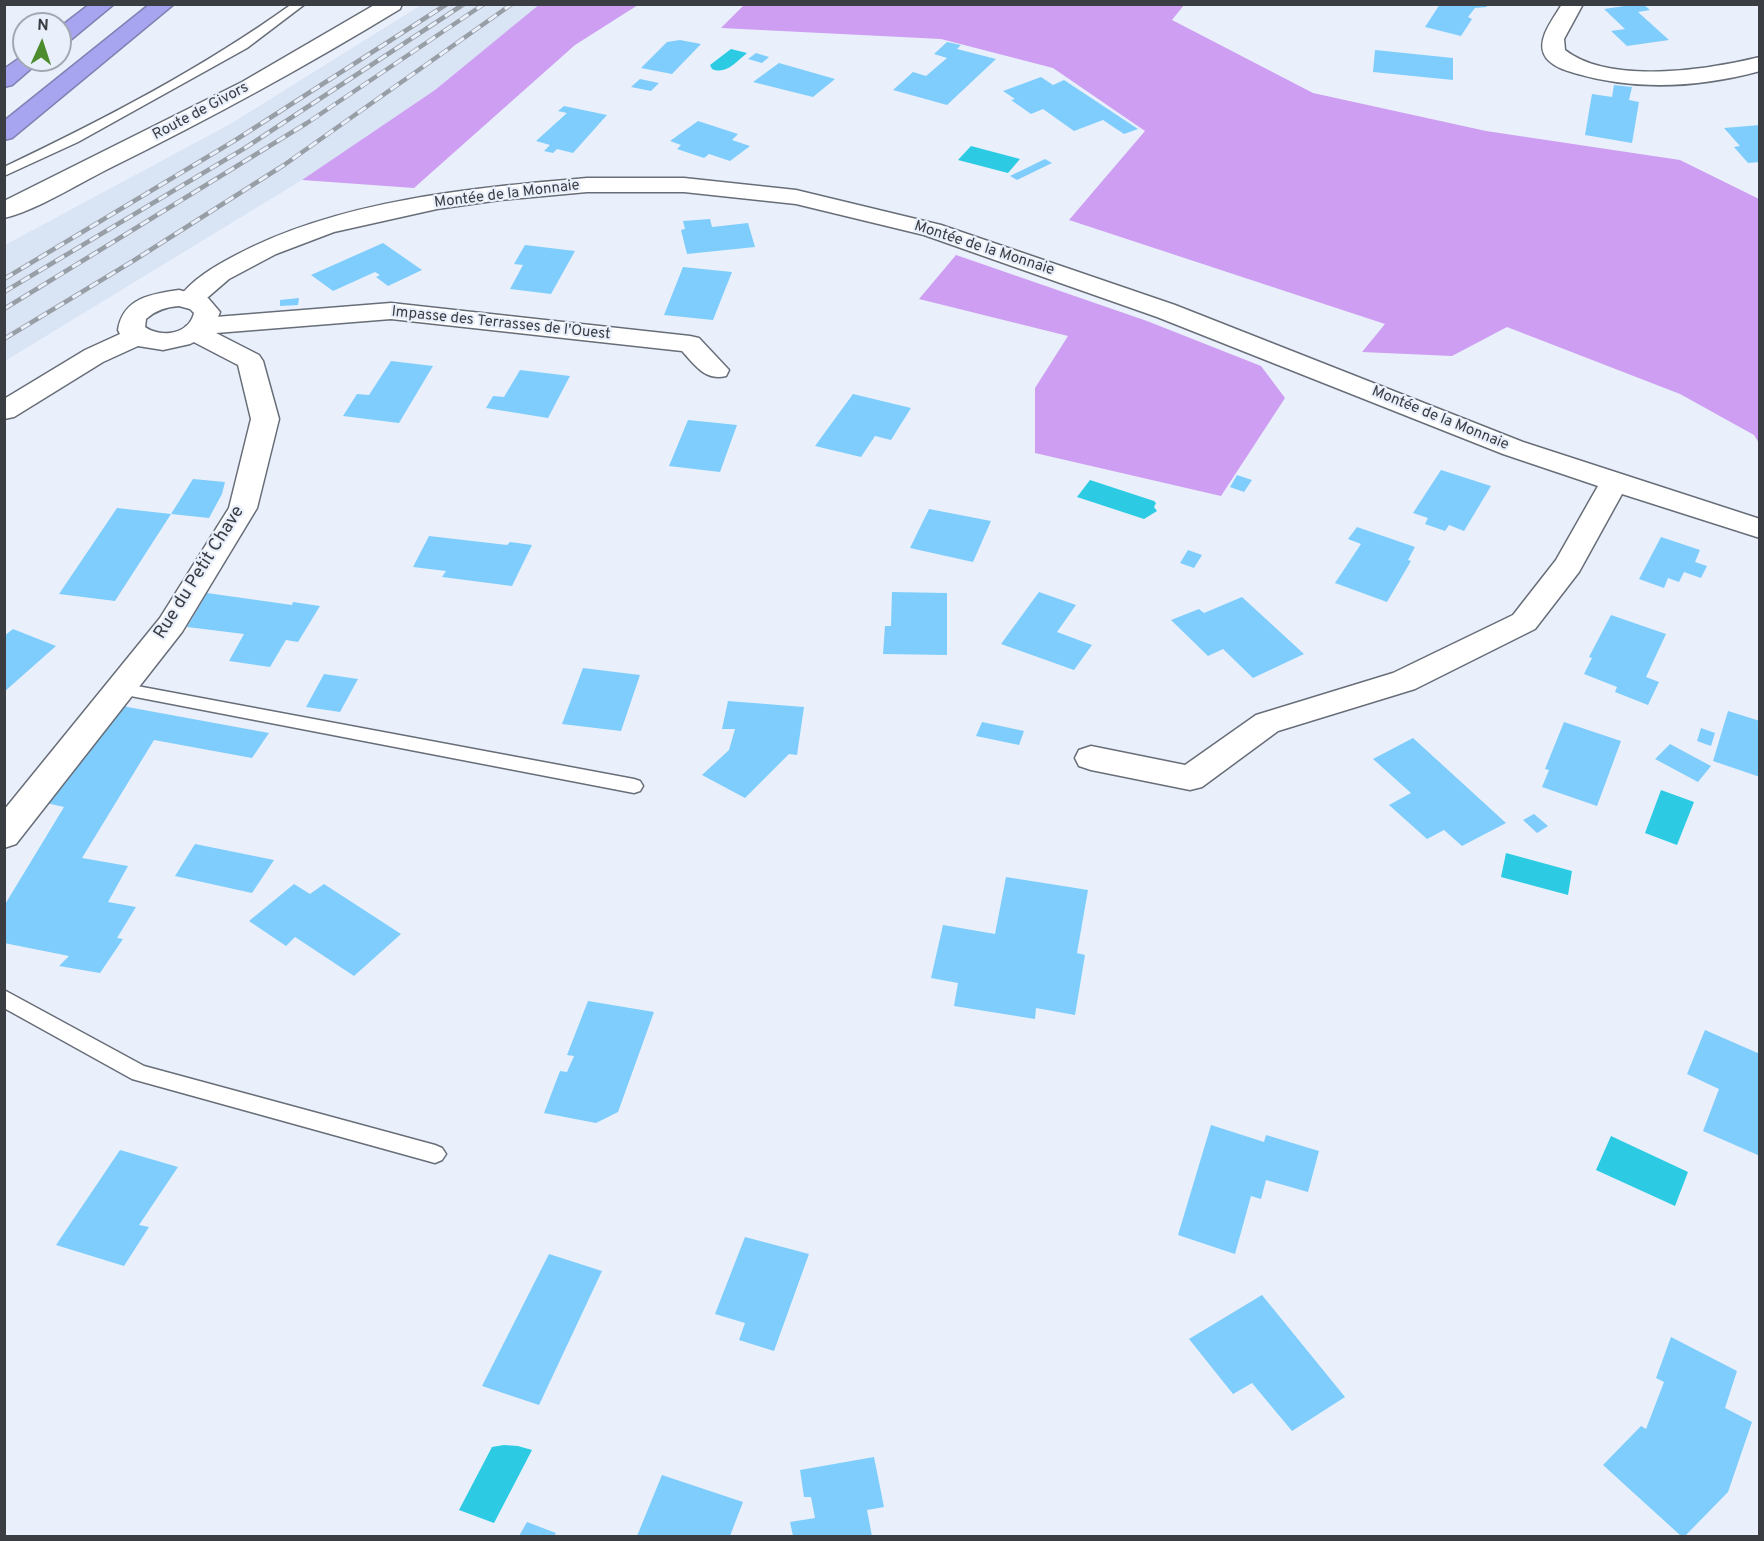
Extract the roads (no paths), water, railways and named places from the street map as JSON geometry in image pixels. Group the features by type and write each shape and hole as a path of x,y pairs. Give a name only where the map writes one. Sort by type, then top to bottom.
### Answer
{"highway":[{"path":"72,28 104,4"},
{"path":"4,132 164,4"}],"street":[{"name":"Route de Givors","path":"4,211 131,149 290,66 392,4"},
{"path":"1573,4 1553,39 1554,53 1571,65 1633,77 1712,74 1760,64"},
{"name":"Montée de la Monnaie","path":"191,299 220,274 267,249 327,226 437,202 500,193 587,185 684,185 796,197 932,230 1166,311 1513,448 1760,529"},
{"path":"4,411 94,356 137,336 131,330 132,317 146,306 166,299 191,299 207,310 208,317 199,329"},
{"name":"Impasse des Terrasses de l'Ouest","path":"137,336 156,342 174,340 199,329 391,311 690,344 716,370"},
{"name":"Rue du Petit Chave","path":"4,835 171,625 243,508 265,419 250,362 199,329"},
{"path":"1091,758 1190,778 1267,723 1404,681 1524,622 1568,565 1616,482"}],"lane":[{"path":"4,172 73,139 243,45 300,4"},
{"path":"121,689 634,786"},
{"path":"4,998 139,1073 435,1154"}],"water":[{"path":"731,49 747,53 726,69 712,69 710,65"},
{"path":"971,146 1020,159 1008,173 958,160"},
{"path":"1090,480 1154,501 1157,511 1144,519 1077,497"},
{"path":"1661,790 1694,802 1677,845 1645,833"},
{"path":"1506,853 1572,871 1568,895 1501,877"},
{"path":"1611,1136 1688,1172 1675,1206 1596,1170"},
{"path":"504,1445 532,1450 494,1523 459,1510 492,1447"}],"railway":[{"path":"4,279 234,141 447,4"},
{"path":"4,292 245,148 464,4"},
{"path":"4,309 307,123 484,4"},
{"path":"4,339 133,261 284,165 512,4"}]}
